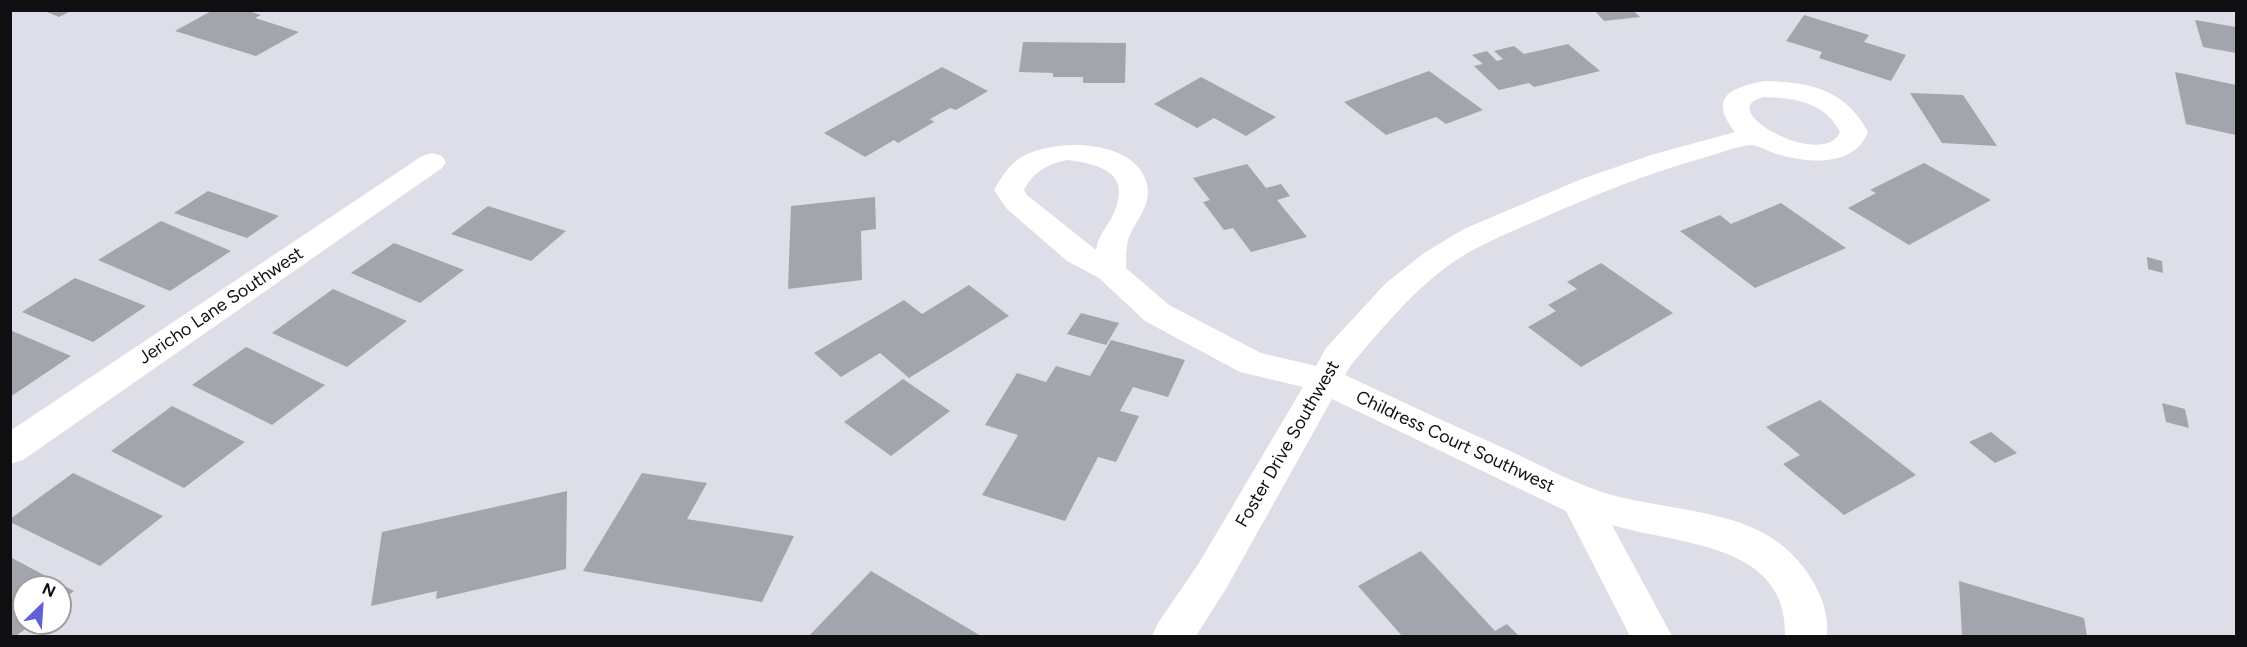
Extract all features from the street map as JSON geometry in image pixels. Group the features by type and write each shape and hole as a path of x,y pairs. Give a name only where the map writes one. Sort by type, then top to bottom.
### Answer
{"street":[{"name":"Foster Drive Southwest","path":"1173,636 1212,575 1338,357 1397,291 1435,260 1475,236 1589,186 1661,161 1756,135"},
{"name":"Childress Court Southwest","path":"1110,270 1113,239 1130,210 1133,195 1132,180 1122,166 1099,155 1067,152 1028,163 1015,177 1009,190 1017,202 1078,254 1110,270 1157,313 1252,363 1324,380 1579,500 1649,520 1721,535 1756,549 1794,584 1804,607 1806,636"},
{"name":"Jericho Lane Southwest","path":"10,450 432,162"},
{"path":"1579,500 1651,636"}],"building":[{"path":"42,10 73,10 59,17"},
{"path":"213,10 245,10 261,15 255,18 299,32 256,56 175,31"},
{"path":"1594,10 1633,10 1640,17 1604,21"},
{"path":"1804,15 1869,35 1864,42 1906,55 1891,81 1819,58 1822,52 1786,41"},
{"path":"2195,20 2236,27 2236,53 2203,47"},
{"path":"1023,42 1126,43 1125,83 1083,83 1083,77 1053,77 1053,73 1019,72"},
{"path":"1568,44 1600,71 1534,87 1529,83 1499,90 1474,66 1483,64 1472,55 1487,51 1497,61 1503,59 1494,51 1514,46 1524,54"},
{"path":"942,67 988,91 956,110 950,108 930,119 934,122 898,143 894,140 865,157 824,133"},
{"path":"1429,71 1483,110 1446,124 1436,117 1386,135 1344,102"},
{"path":"2175,72 2236,85 2236,135 2186,124"},
{"path":"1201,77 1276,117 1246,136 1214,118 1197,128 1154,104"},
{"path":"1910,93 1963,95 1997,146 1942,143"},
{"path":"1924,163 1991,200 1909,245 1848,208 1876,193 1870,190"},
{"path":"1247,164 1266,188 1281,184 1290,196 1277,200 1307,237 1251,252 1233,228 1224,230 1203,202 1210,200 1193,178"},
{"path":"208,191 279,216 247,238 174,213"},
{"path":"875,197 876,229 861,231 862,280 788,289 791,206"},
{"path":"1781,203 1846,248 1755,288 1680,231 1720,215 1731,224"},
{"path":"488,206 566,231 531,261 451,234"},
{"path":"161,221 231,251 170,291 98,260"},
{"path":"394,243 464,270 420,303 351,273"},
{"path":"2147,257 2162,261 2163,273 2148,269"},
{"path":"1601,263 1673,313 1581,367 1528,327 1556,311 1548,305 1577,289 1567,282"},
{"path":"75,278 146,306 93,342 22,312"},
{"path":"969,285 1009,316 909,378 880,353 841,377 814,353 904,300 922,314"},
{"path":"333,289 407,321 347,367 272,333"},
{"path":"1081,313 1119,323 1106,345 1067,334"},
{"path":"10,330 71,356 10,397"},
{"path":"1111,340 1185,360 1168,397 1133,387 1120,411 1139,416 1116,462 1098,457 1065,521 982,495 1018,435 985,425 1017,373 1046,382 1056,366 1090,376"},
{"path":"246,347 325,385 272,425 192,385"},
{"path":"903,379 950,411 891,456 844,422"},
{"path":"1820,400 1916,475 1844,515 1783,464 1800,455 1766,427"},
{"path":"2162,403 2185,409 2189,428 2166,422"},
{"path":"172,406 245,442 184,488 111,451"},
{"path":"1991,432 2017,453 1995,463 1969,442"},
{"path":"73,473 163,516 100,566 10,522 10,519"},
{"path":"642,473 707,483 687,519 794,536 762,602 583,571"},
{"path":"567,491 566,569 436,599 437,591 371,606 382,532"},
{"path":"1421,551 1495,631 1507,624 1519,636 1402,636 1358,586"},
{"path":"10,557 44,575 12,575 12,635 17,635 10,636"},
{"path":"871,571 981,636 809,636"},
{"path":"1959,581 2084,618 2087,636 1962,636"}]}
